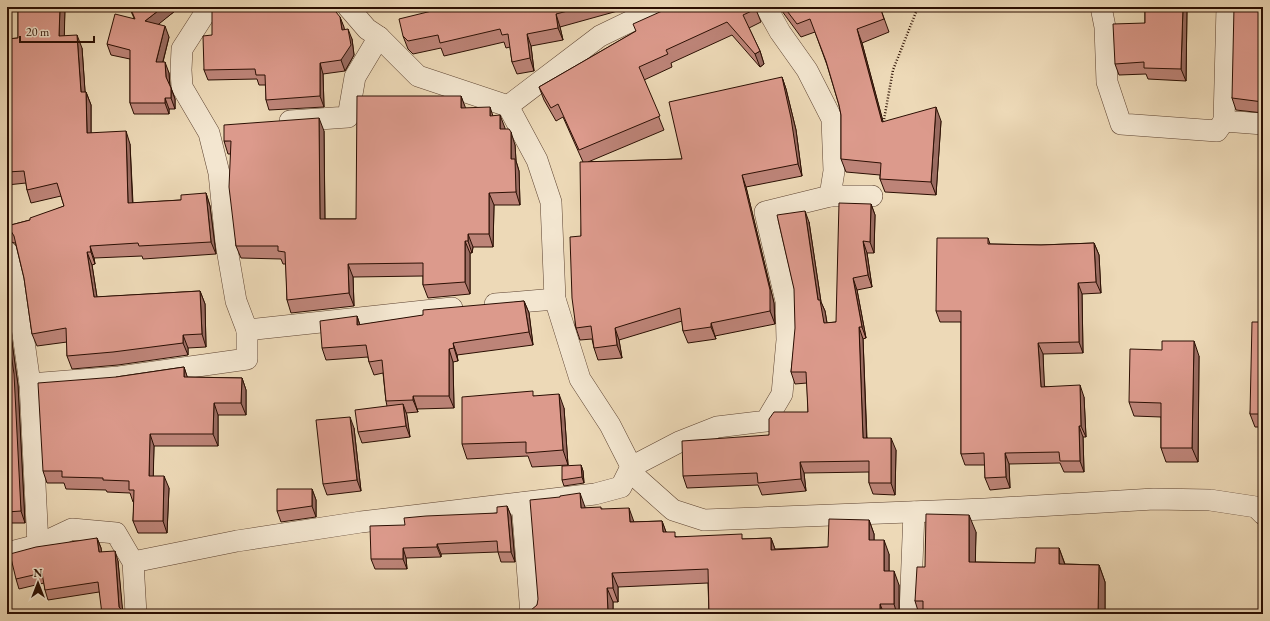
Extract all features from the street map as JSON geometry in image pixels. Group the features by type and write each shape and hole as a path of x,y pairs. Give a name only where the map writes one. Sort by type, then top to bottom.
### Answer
{"street":[{"path":"30,384 119,377 247,359 247,330 236,301 226,243 219,174 209,133 182,87 182,49 209,7"},
{"path":"348,7 367,29 379,37 418,76 508,106 537,160 551,202 555,299 580,380 610,425 637,478 674,510 704,520 914,512 1154,499 1210,500 1256,508 1263,514"},
{"path":"766,7 780,32 806,70 832,119 834,171 830,196"},
{"path":"1101,7 1105,26 1107,82 1121,124 1217,131 1224,121 1227,7"},
{"path":"508,106 600,36 652,9"},
{"path":"269,122 348,117 355,77 379,37"},
{"path":"1224,121 1263,124"},
{"path":"206,127 230,125"},
{"path":"133,562 237,541 361,522 595,494 621,487 631,467 679,442 717,427 766,421 782,394 788,340 786,302 765,212 830,196 872,196"},
{"path":"7,252 17,292 30,384 38,546"},
{"path":"247,330 555,299"},
{"path":"522,502 531,614"},
{"path":"910,614 914,512"},
{"path":"7,553 38,546 72,528 116,533 133,562 136,614"}],"path":[{"path":"883,130 893,70 918,7"}],"building":[{"path":"18,7 60,7 59,36 77,35 81,92 86,92 87,133 126,131 128,203 181,200 181,195 206,193 211,242 139,246 138,243 90,246 91,252 87,252 94,297 200,291 202,334 183,335 183,343 67,356 66,328 32,334 24,278 14,236 11,231 7,229 7,226 30,220 30,218 64,206 57,183 27,190 24,171 7,172 7,39 18,38"},
{"path":"130,7 163,7 145,21 165,26 156,62 165,62 166,77 171,88 171,98 165,98 165,103 130,103 130,50 107,44 115,14 135,19"},
{"path":"213,7 332,7 340,17 342,30 348,29 351,45 341,60 320,63 320,96 266,100 265,75 256,75 255,69 204,70 203,36 212,35"},
{"path":"448,7 583,7 556,14 558,28 527,34 530,58 512,62 508,34 502,35 500,29 440,43 438,35 408,41 403,36 399,19"},
{"path":"671,7 755,7 756,9 743,15 760,51 755,54 727,22 666,50 668,54 639,67 660,116 579,150 558,104 551,108 539,87 636,31 633,24"},
{"path":"784,7 880,7 884,19 857,29 882,122 936,107 931,182 880,179 881,163 841,159 841,115 826,61 810,19 797,24"},
{"path":"1145,7 1183,7 1181,69 1144,68 1144,62 1115,64 1113,24 1145,23"},
{"path":"1234,7 1263,7 1263,102 1232,98"},
{"path":"782,77 791,118 798,164 742,175 770,290 770,311 711,323 711,327 683,331 680,308 615,328 617,345 594,348 591,326 576,328 572,298 570,237 581,236 580,162 682,159 669,102"},
{"path":"357,96 461,96 461,108 490,107 490,116 500,115 500,129 509,129 511,132 511,159 515,159 516,192 489,193 489,234 468,234 468,241 465,241 465,282 423,285 423,263 348,264 349,293 287,300 285,252 278,251 278,246 236,246 229,187 231,141 224,141 224,125 319,118 320,219 356,219"},
{"path":"839,203 871,204 870,242 863,241 868,275 853,278 862,327 859,327 863,438 891,438 891,483 869,483 869,461 800,462 801,479 758,483 757,473 683,476 682,441 769,435 769,419 774,412 808,412 806,372 791,372 795,328 794,289 777,215 805,211 818,300 820,300 824,323 836,322"},
{"path":"937,238 988,238 988,244 1041,245 1094,243 1096,282 1078,283 1079,342 1038,343 1041,387 1080,385 1080,461 1060,461 1059,452 1005,453 1006,477 985,478 984,453 961,454 961,311 936,311"},
{"path":"524,301 529,332 453,343 454,348 449,349 449,396 413,396 413,400 386,401 382,360 369,362 366,345 322,348 320,321 357,316 357,325 423,315 423,310"},
{"path":"1252,322 1263,322 1263,414 1250,414"},
{"path":"7,325 14,374 21,511 7,512"},
{"path":"1162,341 1194,341 1192,448 1161,448 1161,403 1129,402 1130,349 1162,350"},
{"path":"184,367 184,377 242,378 241,403 214,403 213,434 150,434 149,476 164,476 163,521 133,521 134,490 129,490 129,481 103,480 103,478 62,477 62,471 43,471 38,383 116,377"},
{"path":"533,391 533,396 559,394 563,450 526,453 526,442 462,444 462,397"},
{"path":"403,404 406,426 358,432 355,410"},
{"path":"350,417 357,480 323,484 316,420"},
{"path":"581,465 582,477 562,480 562,466"},
{"path":"277,489 312,489 312,506 277,511"},
{"path":"580,493 581,508 629,508 630,522 662,521 663,532 675,532 675,537 742,534 742,539 771,538 771,550 828,547 829,519 869,520 869,540 884,540 884,571 894,571 894,604 880,604 880,614 709,614 708,569 612,573 613,588 607,588 608,614 531,614 531,610 537,605 538,599 530,500"},
{"path":"507,506 511,552 498,552 497,541 437,544 437,547 403,548 403,559 371,559 370,526 405,525 404,518 497,513 497,507"},
{"path":"926,514 969,515 969,562 1035,563 1036,548 1059,548 1059,564 1099,565 1098,614 923,614 923,601 915,601 917,567 925,567"},
{"path":"97,538 99,552 115,551 119,607 125,614 102,614 98,582 45,590 42,573 16,579 10,554 36,547"},
{"path":"373,611 484,611 484,614 373,614"}]}
